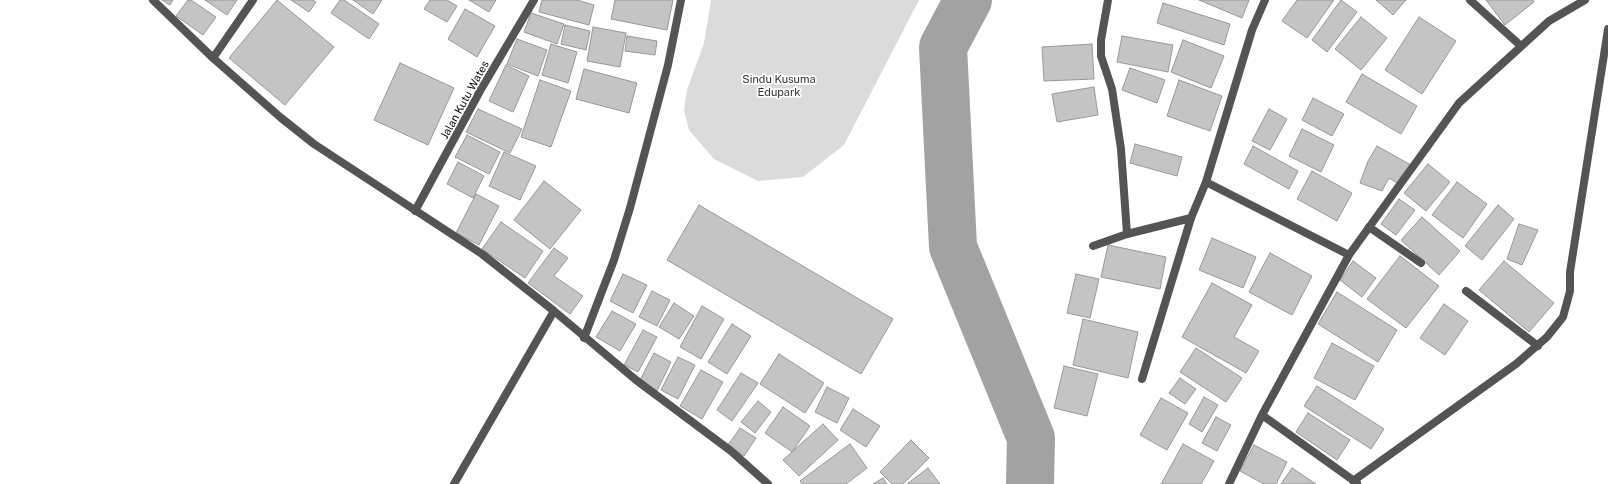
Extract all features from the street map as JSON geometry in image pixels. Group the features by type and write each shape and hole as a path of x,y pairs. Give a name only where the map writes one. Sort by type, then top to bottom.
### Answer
{"street":[{"path":"152,0 213,58 280,117 314,144 482,254 554,311 584,338 636,380 731,451 768,484"},
{"path":"213,58 253,0"},
{"name":"Jalan Kutu Wates","path":"415,211 480,91 534,0"},
{"path":"584,338 614,260 630,208 668,65 681,0"},
{"path":"1108,0 1101,40 1101,56 1112,89 1121,149 1127,234"},
{"path":"1142,379 1191,218 1206,182 1252,30 1265,0"},
{"path":"1470,0 1521,46"},
{"path":"1229,484 1262,415 1349,255 1459,103 1549,21 1585,0"},
{"path":"1262,415 1355,482 1516,364 1547,337 1563,317 1570,291 1570,272 1608,29"},
{"path":"1206,182 1349,255"},
{"path":"1093,246 1127,234 1191,218"},
{"path":"1369,227 1421,263"},
{"path":"1466,291 1538,346"},
{"path":"454,484 554,311"}],"green space":[{"name":"Sindu Kusuma Edupark","path":"711,0 919,0 844,145 803,177 758,181 714,159 689,130 684,110 687,90 704,43"}],"building":[{"path":"162,0 173,0 170,5"},
{"path":"188,0 191,0 216,17 203,35 176,16"},
{"path":"205,0 237,0 227,15"},
{"path":"277,0 334,47 285,105 229,58"},
{"path":"291,0 313,0 316,2 309,12"},
{"path":"340,0 344,0 379,24 369,39 331,13"},
{"path":"353,0 382,0 373,14"},
{"path":"430,0 447,0 457,6 447,22 424,9"},
{"path":"469,0 496,0 489,12"},
{"path":"542,0 577,0 594,5 589,25 539,12"},
{"path":"615,0 673,0 667,30 611,19"},
{"path":"1199,0 1249,0 1242,18"},
{"path":"1297,0 1334,0 1307,38 1282,21"},
{"path":"1341,0 1357,12 1327,52 1312,40"},
{"path":"1376,0 1406,0 1393,15"},
{"path":"1486,0 1533,0 1534,2 1505,25"},
{"path":"1163,3 1230,24 1224,45 1157,23"},
{"path":"465,9 495,26 477,57 448,39"},
{"path":"531,13 564,24 557,44 524,32"},
{"path":"1361,17 1387,38 1361,70 1335,49"},
{"path":"1419,17 1456,41 1422,94 1385,70"},
{"path":"565,25 590,31 586,50 561,44"},
{"path":"593,27 626,33 620,67 587,61"},
{"path":"627,36 657,41 655,55 625,51"},
{"path":"1122,36 1173,45 1168,72 1117,62"},
{"path":"517,39 547,50 538,76 507,64"},
{"path":"1183,40 1224,56 1211,88 1171,72"},
{"path":"551,44 577,52 568,83 542,75"},
{"path":"1092,44 1094,79 1044,81 1042,47"},
{"path":"400,63 454,88 428,145 374,120"},
{"path":"506,65 529,76 513,112 489,101"},
{"path":"1130,68 1165,80 1157,103 1122,90"},
{"path":"584,69 637,83 629,113 576,99"},
{"path":"1362,74 1417,106 1401,134 1346,102"},
{"path":"540,80 571,91 551,147 521,137"},
{"path":"1179,80 1222,96 1210,131 1167,116"},
{"path":"1094,87 1098,115 1057,122 1052,94"},
{"path":"1313,98 1344,114 1332,136 1302,120"},
{"path":"478,109 522,129 510,153 466,132"},
{"path":"1269,109 1287,119 1270,150 1252,141"},
{"path":"1302,129 1334,145 1321,172 1289,156"},
{"path":"467,135 500,152 489,174 455,157"},
{"path":"1135,144 1182,157 1177,176 1130,163"},
{"path":"1253,146 1298,171 1289,189 1244,164"},
{"path":"1377,146 1411,165 1400,185 1389,178 1382,191 1360,183 1368,161"},
{"path":"504,152 536,166 520,200 489,186"},
{"path":"458,162 484,176 473,198 447,184"},
{"path":"1428,164 1450,182 1426,211 1404,193"},
{"path":"1312,171 1352,193 1337,221 1297,199"},
{"path":"544,181 581,210 550,249 514,220"},
{"path":"1457,182 1487,204 1463,238 1432,215"},
{"path":"476,194 499,206 479,245 456,233"},
{"path":"1399,199 1415,210 1396,235 1381,224"},
{"path":"699,205 893,319 861,374 667,260"},
{"path":"1498,205 1514,219 1482,260 1465,246"},
{"path":"1422,217 1460,251 1439,275 1401,240"},
{"path":"501,222 543,251 525,278 482,249"},
{"path":"1519,224 1538,230 1522,265 1507,259"},
{"path":"1212,238 1256,257 1243,288 1199,270"},
{"path":"1108,245 1166,257 1160,289 1101,277"},
{"path":"554,248 568,258 554,276 583,296 570,314 528,283"},
{"path":"1270,253 1312,276 1292,315 1249,292"},
{"path":"1400,256 1439,286 1406,328 1367,299"},
{"path":"1353,261 1376,278 1362,297 1340,280"},
{"path":"1504,261 1554,303 1529,332 1479,290"},
{"path":"623,274 647,285 633,313 610,301"},
{"path":"1076,274 1099,279 1090,318 1067,313"},
{"path":"1212,283 1252,305 1234,337 1259,351 1246,373 1182,337"},
{"path":"652,291 670,300 657,326 639,317"},
{"path":"1337,292 1397,330 1378,362 1318,324"},
{"path":"674,303 694,316 679,339 659,327"},
{"path":"1444,304 1468,321 1445,355 1420,338"},
{"path":"702,306 724,319 701,359 680,347"},
{"path":"612,311 636,324 620,351 596,337"},
{"path":"1083,319 1138,332 1128,378 1073,365"},
{"path":"732,324 751,336 727,374 708,362"},
{"path":"643,330 657,337 638,372 624,365"},
{"path":"1332,343 1374,366 1355,400 1314,378"},
{"path":"1196,348 1242,378 1226,402 1180,372"},
{"path":"654,353 671,362 657,391 639,382"},
{"path":"779,354 824,383 805,413 760,384"},
{"path":"678,357 695,365 678,399 661,390"},
{"path":"1064,366 1098,374 1087,416 1054,408"},
{"path":"701,370 723,382 702,419 680,406"},
{"path":"741,373 758,383 732,421 717,410"},
{"path":"1180,378 1196,389 1185,404 1169,393"},
{"path":"1317,386 1384,429 1371,449 1304,406"},
{"path":"827,387 849,398 837,423 815,412"},
{"path":"1204,397 1218,405 1202,432 1189,424"},
{"path":"1161,398 1188,413 1167,450 1140,435"},
{"path":"758,401 771,412 755,433 741,422"},
{"path":"783,407 810,426 792,452 765,433"},
{"path":"853,409 880,426 866,447 840,430"},
{"path":"1308,413 1350,440 1337,460 1296,432"},
{"path":"1216,417 1231,425 1217,451 1202,443"},
{"path":"823,424 838,440 799,476 783,460"},
{"path":"740,428 756,438 744,456 728,445"},
{"path":"911,440 929,458 903,484 892,484 880,472"},
{"path":"850,444 867,468 846,484 802,484 800,481"},
{"path":"1183,444 1214,461 1201,484 1161,484"},
{"path":"1254,445 1287,462 1276,484 1264,484 1240,471"},
{"path":"928,468 940,484 907,484"},
{"path":"1292,468 1316,484 1281,484"},
{"path":"883,478 887,484 873,484"}],"waterway":[{"path":"968,0 943,47 953,247 1031,438 1030,484"}]}
